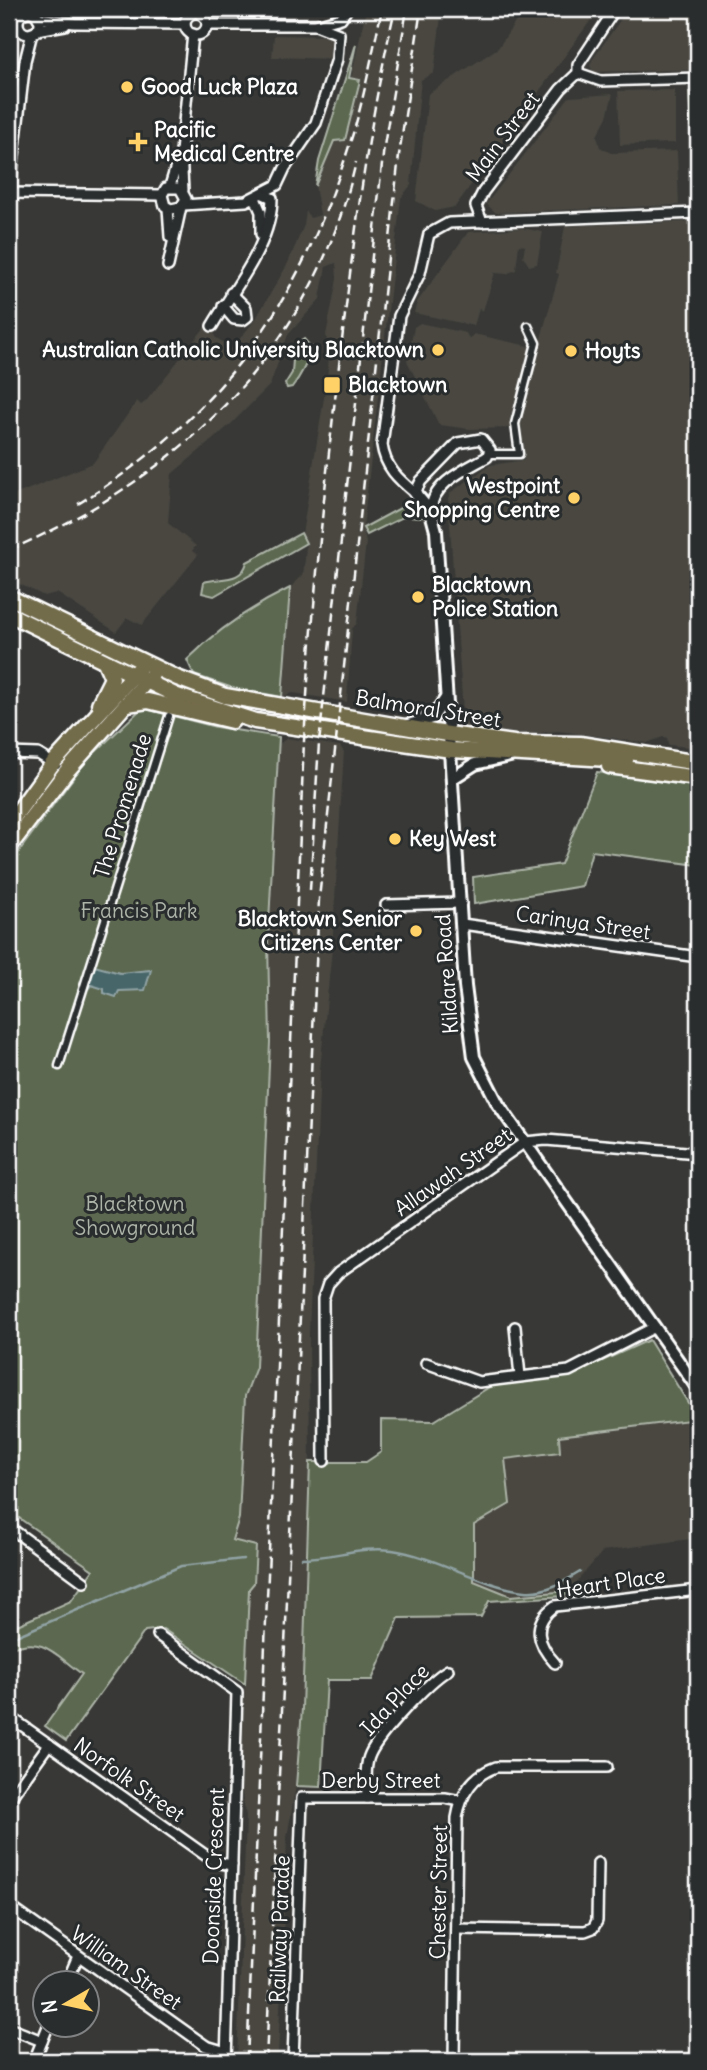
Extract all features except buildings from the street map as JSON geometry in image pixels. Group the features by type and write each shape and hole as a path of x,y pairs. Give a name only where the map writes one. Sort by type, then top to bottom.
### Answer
{"main road":[{"name":"Balmoral Street","path":"9,597 152,666 225,696 449,734 514,743 580,744 696,764"},
{"name":"Balmoral Street","path":"9,614 177,696 255,721 451,750 512,756 591,760 613,758 696,764"},
{"path":"86,727 111,683 111,672 106,662"},
{"path":"9,824 53,763 86,727 152,666"},
{"path":"9,847 66,772 127,704 140,678"},
{"path":"127,704 148,701 209,718 255,721"},
{"name":"Balmoral Street","path":"591,760 612,767 698,778"}],"street":[{"path":"207,25 316,25 341,18 347,9"},
{"name":"Main Street","path":"482,222 476,206 483,192 561,89 578,73 578,65 615,9"},
{"path":"185,24 187,17 198,11 205,18 207,25 201,34 193,34"},
{"path":"9,19 24,13 74,23 185,24"},
{"path":"24,13 21,30 25,61"},
{"path":"9,199 25,61 34,32 36,14"},
{"path":"9,27 34,32 74,23"},
{"path":"168,266 183,199 181,152 193,34 185,24"},
{"path":"259,196 277,185 285,168 311,134 335,67 340,43 337,32 316,25"},
{"path":"578,73 601,81 698,79"},
{"path":"9,193 162,195 170,186 181,152"},
{"path":"170,186 183,199"},
{"path":"162,195 168,208 170,249"},
{"path":"259,196 261,243"},
{"path":"168,208 183,199 215,201 271,196 261,243 212,326"},
{"path":"431,512 391,471 382,444 402,306 418,278 429,234 449,223 698,213"},
{"path":"223,306 234,319 243,320 247,317 246,308 231,293"},
{"path":"431,512 432,498 439,489 489,454 519,454 515,424 536,343 528,326"},
{"path":"415,493 421,481 461,441 484,441 489,447 489,454"},
{"name":"Kildare Road","path":"431,512 436,531 469,1023 474,1057 488,1088 698,1389"},
{"path":"398,726 428,720 440,710 447,696"},
{"name":"The Promenade","path":"59,1066 169,716"},
{"path":"9,753 35,754 66,772"},
{"path":"453,778 475,764 512,756"},
{"path":"386,905 461,902"},
{"name":"Carinya Street","path":"462,924 698,957"},
{"name":"Allawah Street","path":"324,1461 323,1299 328,1284 338,1273 525,1142 546,1140 698,1153"},
{"path":"514,1327 520,1376"},
{"path":"426,1363 479,1382 575,1369 655,1327"},
{"path":"9,1527 85,1582"},
{"name":"Heart Place","path":"555,1663 543,1651 538,1630 540,1620 555,1606 698,1590"},
{"name":"Doonside Crescent","path":"158,1635 237,1692 226,2057"},
{"name":"Ida Place","path":"367,1798 367,1763 374,1747 433,1679 448,1670"},
{"name":"Norfolk Street","path":"9,1716 215,1863 232,1865"},
{"path":"9,1800 48,1744"},
{"name":"Chester Street","path":"454,2061 457,1818 461,1801 475,1779 496,1767 607,1767"},
{"name":"Derby Street","path":"302,1798 445,1798 461,1801"},
{"name":"Railway Parade","path":"293,2061 302,1798"},
{"path":"456,1929 585,1931 593,1928 597,1921 598,1863"},
{"name":"William Street","path":"9,1906 206,2046 226,2057"},
{"path":"73,1968 78,1956"},
{"path":"9,2028 42,2041"},
{"path":"34,2061 43,2038"}],"shaded area":[{"path":"366,9 442,9 434,73 421,80 411,185 401,198 363,528 366,543 357,623 352,629 347,702 293,693 282,697 290,588 303,575 305,559 306,543 302,534 327,379 329,355 326,335 337,279 336,263 326,267 320,299 288,335 270,385 230,425 172,474 168,523 196,546 192,551 198,555 142,625 127,618 116,632 57,593 44,596 9,579 9,497 93,463 137,401 141,405 146,401 209,322 214,328 215,337 232,348 255,320 287,265 304,225 306,211 310,218 320,215 315,186 350,83"},
{"path":"524,9 599,9 455,207 435,211 416,201 428,94 498,48"},
{"path":"628,9 695,9 696,70 593,72 590,66 592,60"},
{"path":"274,35 337,36 333,59 272,57"},
{"path":"675,90 675,143 620,145 618,91"},
{"path":"613,94 607,117 597,136 600,147 611,153 677,151 679,205 496,213 486,204 569,97"},
{"name":"Westpoint Shopping Centre","path":"698,221 698,748 668,745 667,738 663,737 647,743 558,731 525,735 464,727 448,498 451,492 490,465 524,460 518,428 469,429 439,425 407,361 414,327 420,323 466,333 469,339 474,334 538,348 559,274 556,273 565,226"},
{"path":"522,228 543,232 537,264 529,266 523,256 525,246 519,245 516,270 506,274 495,273 483,311 479,309 474,326 414,313 417,302 468,232"},
{"path":"287,738 340,746 344,752 332,949 320,1070 309,1333 310,1462 302,1709 296,1786 287,1838 278,2061 237,2061 246,1816 240,1785 249,1589 254,1583 232,1540 239,1518 245,1396 256,1367 270,1042 268,941 279,744"},
{"path":"698,1419 698,1538 603,1551 569,1591 511,1596 473,1581 474,1525 510,1504 504,1459 560,1452 559,1437"}],"green space":[{"path":"356,44 349,78 360,80 345,140 334,141 315,186 319,161"},
{"path":"698,91 698,192 694,192 689,92"},
{"path":"304,339 311,347 308,358 295,383 287,388 285,384 292,373 294,346"},
{"path":"404,506 421,517 405,516 367,535 363,528"},
{"path":"301,533 306,543 214,596 202,593 204,582 235,576 244,569 247,562"},
{"path":"290,588 282,697 233,688 194,675 187,660 211,638 235,620"},
{"path":"142,708 216,727 279,737 268,940 270,1042 256,1367 245,1396 239,1518 232,1540 256,1546 254,1583 249,1589 245,1684 163,1629 145,1631 66,1741 45,1726 82,1674 40,1645 21,1645 9,1649 9,1622 15,1626 71,1601 93,1570 9,1511 9,865 85,762"},
{"path":"597,772 698,787 698,865 592,851 582,886 474,904 473,877 561,864"},
{"path":"649,1340 698,1419 559,1436 560,1452 505,1459 510,1504 474,1525 474,1581 511,1596 569,1591 565,1596 489,1601 481,1617 399,1618 372,1680 327,1680 321,1787 296,1786 302,1709 310,1462 366,1462 381,1452 381,1420 434,1421 496,1383 573,1374"}],"water":[{"path":"87,964 120,973 151,970 145,990 119,991 116,997 104,993 104,989 91,985 89,988 81,983"}],"waterway":[{"path":"302,1558 392,1550 425,1558 493,1584 525,1591 547,1589 580,1572"},
{"path":"9,1639 181,1566 243,1559"}],"railway":[{"path":"78,504 129,470 174,433 214,393 249,350 280,304 307,255 330,201 364,94 382,9"},
{"path":"247,2061 307,692 324,496 351,264 370,136 395,9"},
{"path":"310,890 319,743 384,146 407,9"},
{"path":"266,2061 319,899 399,155 421,9"},
{"path":"9,550 72,520 130,485 183,444 231,398 273,347 308,291 336,229 356,162"}],"place":[{"name":"Good Luck Plaza","path":"127,87"},
{"name":"Pacific Medical Centre","path":"138,142"},
{"name":"Australian Catholic University Blacktown","path":"438,350"},
{"name":"Hoyts","path":"571,351"},
{"name":"Blacktown","path":"332,385"},
{"name":"Westpoint Shopping Centre","path":"574,498"},
{"name":"Blacktown Police Station","path":"418,597"},
{"name":"Key West","path":"395,839"},
{"name":"Blacktown Senior Citizens Center","path":"416,931"}],"park label":[{"name":"Francis Park","path":"139,911"},
{"name":"Blacktown Showground","path":"135,1216"}]}
